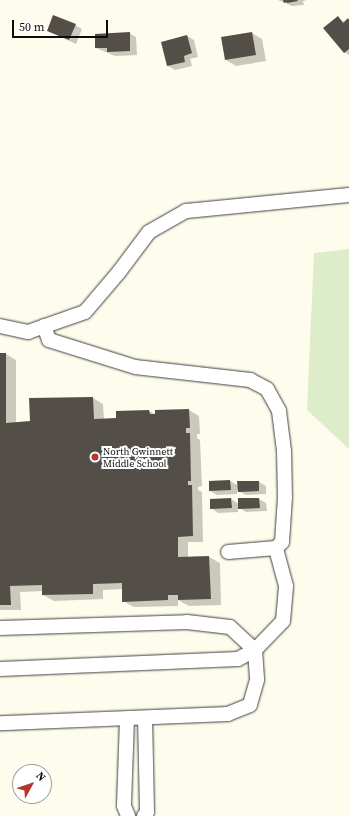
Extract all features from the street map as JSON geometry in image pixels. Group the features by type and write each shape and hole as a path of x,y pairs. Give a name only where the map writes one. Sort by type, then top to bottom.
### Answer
{"lane":[{"path":"0,326 28,332 85,312 119,272 149,232 186,211 349,195"},
{"path":"44,326 50,340 134,367 250,380 267,389 279,411 284,450 285,497 282,542 276,548 228,552"},
{"path":"0,669 238,660 255,650 283,621 286,586 276,548"},
{"path":"0,628 187,622 230,627 255,650 257,680 250,705 228,714 0,723"},
{"path":"144,816 147,812 145,718"},
{"path":"127,719 124,806 128,816"}],"green space":[{"path":"349,249 349,449 307,410 314,253"}],"building":[{"path":"283,0 297,0 298,1 284,3"},
{"path":"53,15 76,24 69,40 47,31"},
{"path":"338,16 343,23 348,18 349,20 349,49 344,53 323,28"},
{"path":"130,32 130,51 107,52 107,48 95,48 95,34"},
{"path":"252,32 256,55 225,60 221,37"},
{"path":"187,35 192,53 184,56 185,62 167,66 161,42"},
{"name":"North Gwinnett Middle School","path":"0,353 6,353 6,423 30,421 29,398 93,397 94,419 116,418 116,411 149,410 150,414 155,414 155,410 189,409 190,428 186,428 186,433 190,433 191,481 188,481 188,485 192,485 193,536 178,537 178,557 209,556 211,599 178,600 178,595 168,595 168,600 122,602 122,583 93,584 93,594 42,595 42,585 10,586 11,605 0,605"},
{"path":"230,480 231,490 209,491 209,481"},
{"path":"237,481 259,481 259,491 238,492"},
{"path":"231,498 232,508 210,509 210,499"},
{"path":"238,498 259,498 260,508 238,509"}],"place":[{"name":"North Gwinnett Middle School","path":"95,457"}]}
